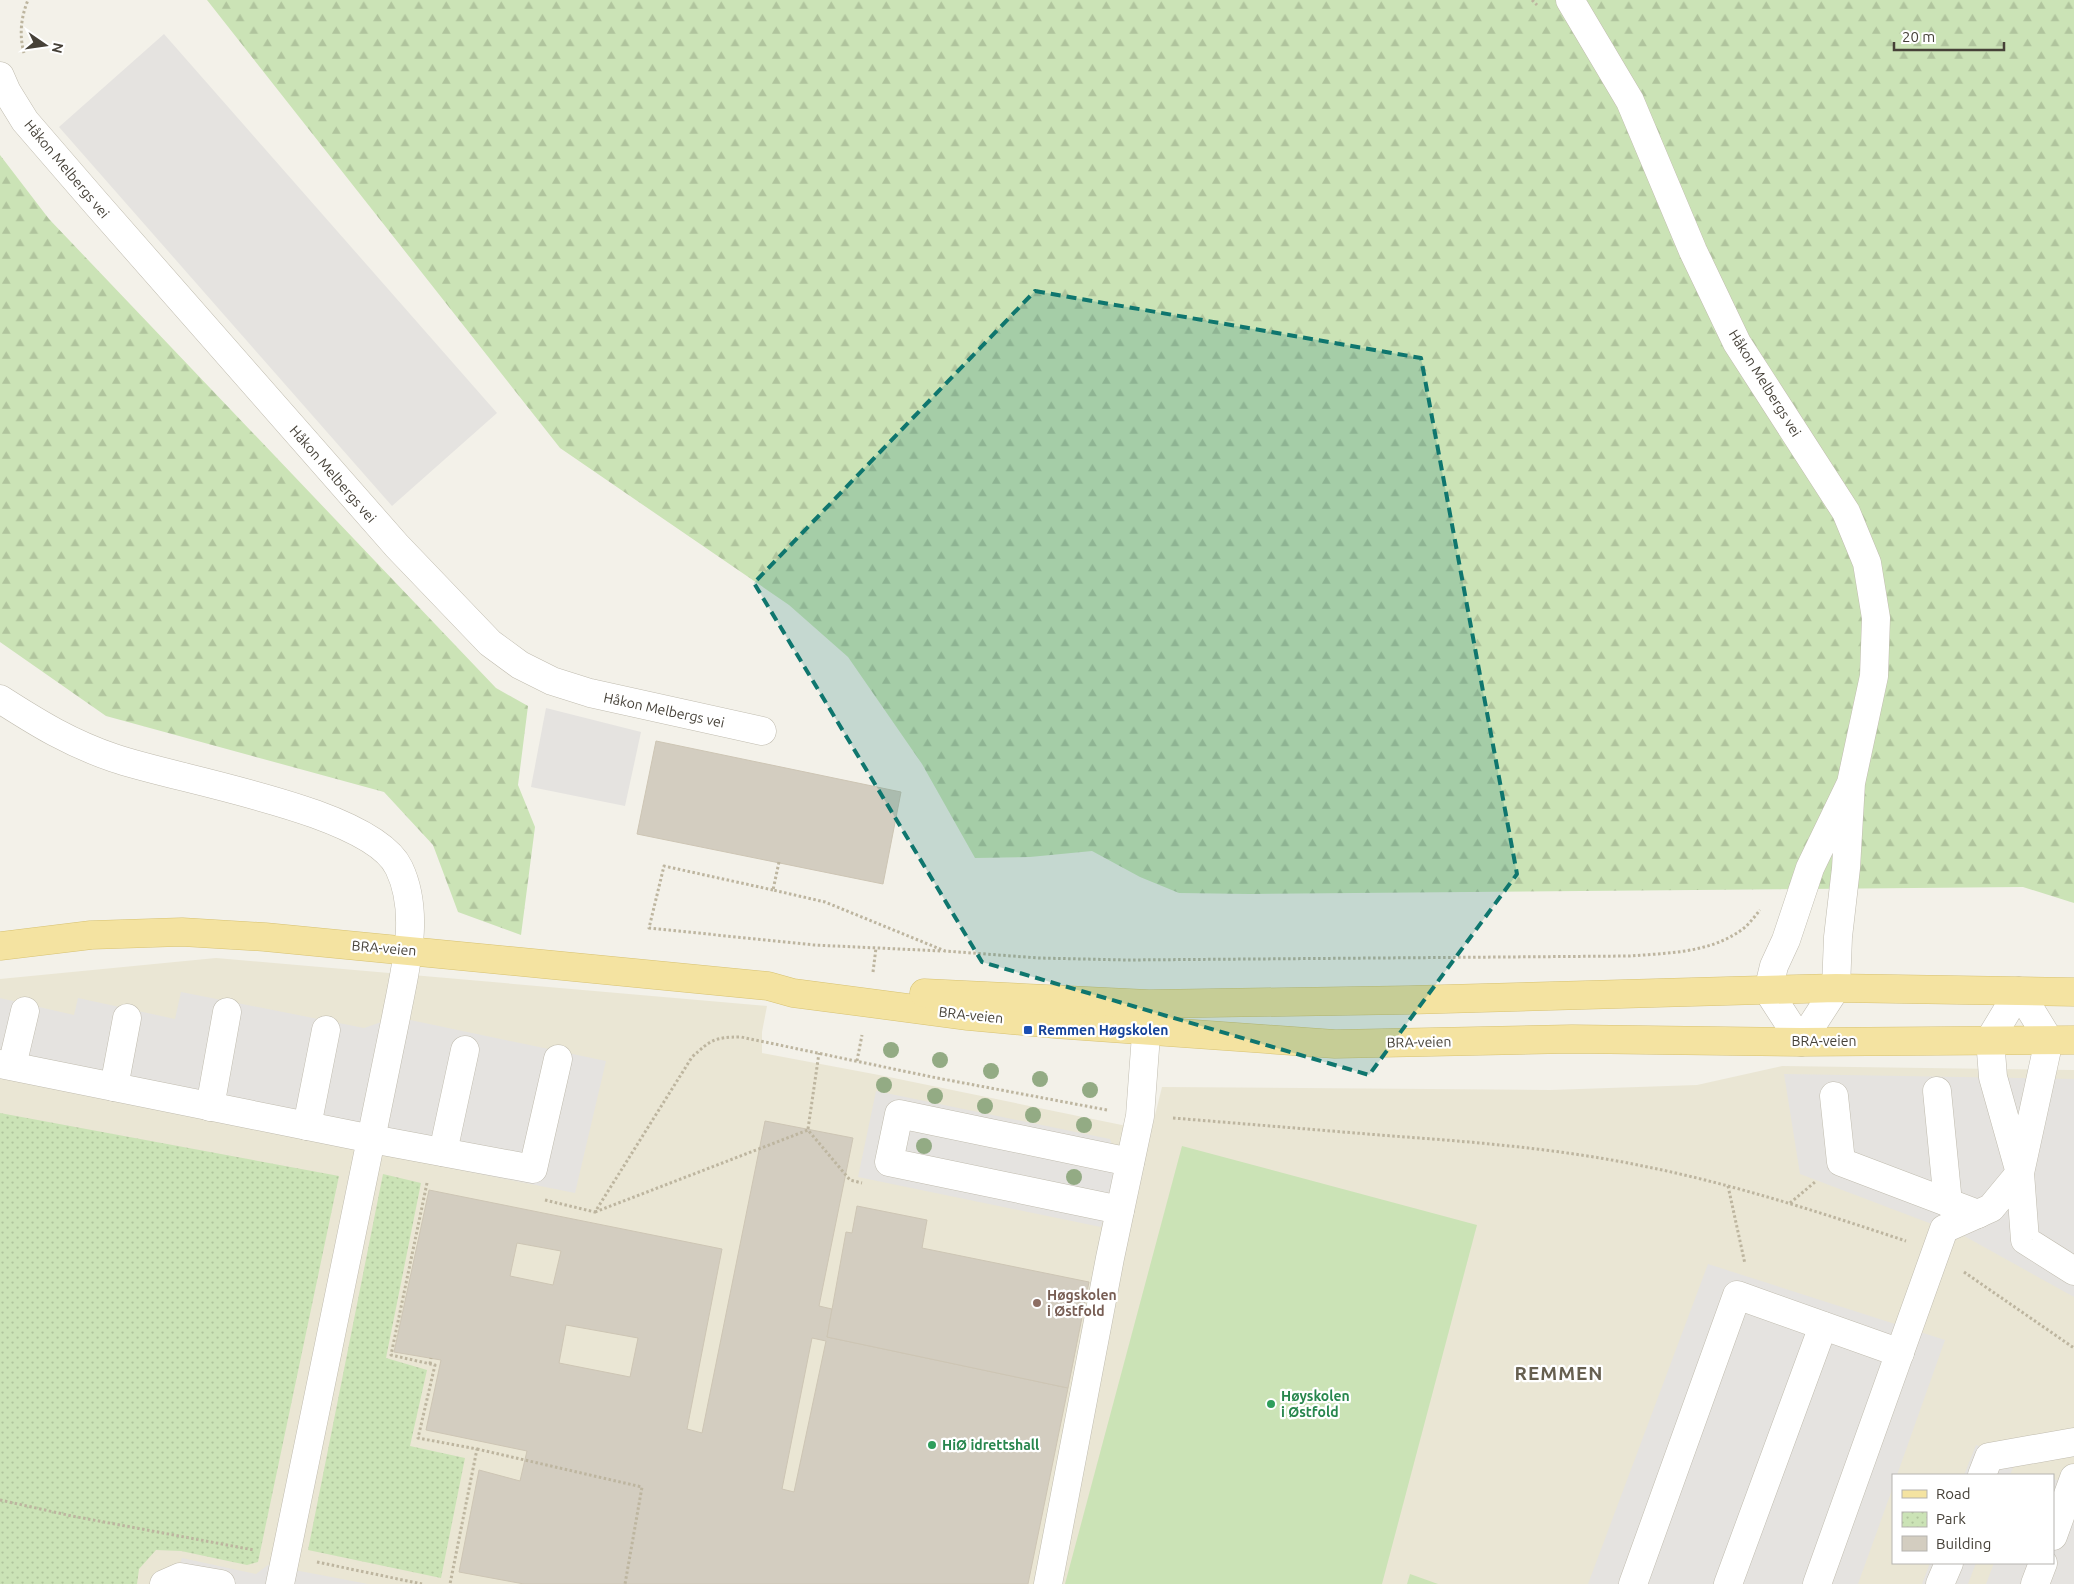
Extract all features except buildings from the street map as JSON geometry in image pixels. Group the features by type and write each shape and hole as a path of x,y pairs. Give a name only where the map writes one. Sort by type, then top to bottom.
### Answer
{"main road":[{"name":"BRA-veien","path":"0,946 91,935 182,932 409,950 768,986 793,993 968,1016 1148,1032 1334,1044 1572,1038 1801,1042 2061,1040"},
{"name":"BRA-veien","path":"768,986 793,984 969,996 1149,1004 1409,1000 1836,988 2074,992"}],"street":[{"name":"Håkon Melbergs vei","path":"1570,0 1630,101 1692,251 1737,343 1846,512 1867,563 1876,618 1874,676 1852,783"},
{"name":"Håkon Melbergs vei","path":"0,76 25,122 396,546 490,643 520,665 552,680 590,694 762,731"},
{"path":"0,699 43,726 79,745 117,759 308,811 358,831 381,845 398,866 408,891 409,950 280,1584"},
{"path":"1852,783 1846,868 1838,937 1836,988 1801,1042 1768,991 1774,966 1786,940 1810,868 1852,783"},
{"path":"1817,1584 1944,1229 1991,1208 2020,1174 2061,1040 2019,991 1990,1040 1993,1077 2020,1174 2025,1240 2074,1271"},
{"path":"1048,1584 1140,1116 1149,1004"},
{"path":"25,1011 6,1065 533,1170 558,1059"},
{"path":"210,1106 227,1012"},
{"path":"114,1087 127,1018"},
{"path":"307,1126 326,1030"},
{"path":"443,1152 465,1050"},
{"path":"1937,1092 1948,1203"},
{"path":"1834,1096 1841,1162 1978,1214"},
{"path":"1120,1210 889,1162 899,1114 1130,1162"},
{"path":"1633,1584 1737,1295 1900,1354"},
{"path":"1728,1584 1823,1326"},
{"path":"1982,1474 1989,1457 2074,1442"},
{"path":"2054,1533 2074,1478"},
{"path":"1940,1584 1949,1564"},
{"path":"2035,1584 2043,1564"},
{"path":"164,1584 180,1577 221,1584"}],"path":[{"path":"25,56 21,41 23,14 28,0"},
{"path":"773,890 779,862"},
{"path":"945,951 825,902 664,866 649,928 814,945 945,951 1039,958 1127,960 1630,956 1679,952 1712,946 1745,928 1763,906"},
{"path":"595,1212 692,1057 709,1042 721,1037 741,1036 932,1077 1140,1116 1464,1141 1570,1154 1644,1166 1790,1203 1917,1244 1936,1252 2074,1348"},
{"path":"819,1053 808,1130 850,1180 869,1184"},
{"path":"536,1198 595,1212 808,1130"},
{"path":"427,1182 423,1210 391,1355 435,1365 418,1438 477,1449 642,1487 625,1584"},
{"path":"1728,1186 1751,1300"},
{"path":"430,1364 431,1358"},
{"path":"450,1584 477,1449"},
{"path":"0,1500 422,1584"}],"highlighted area":[{"path":"1035,291 1421,358 1517,874 1369,1075 982,962 754,583"}],"shaded area":[{"path":"164,34 497,413 392,506 59,127"},
{"path":"546,708 641,732 625,806 531,787"},
{"name":"Høgskolen i Østfold","path":"216,958 767,1006 762,1032 762,1053 1151,1131 1162,1087 1550,1090 1697,1085 1782,1066 2074,1070 2074,1584 0,1584 0,979"},
{"path":"181,992 364,1028 396,1017 606,1061 575,1193 0,1078 0,998 74,1015 78,998 175,1019"},
{"path":"1784,1074 2074,1079 2074,1297 1966,1237 1800,1174"},
{"path":"876,1091 1110,1139 1116,1159 1108,1207 1101,1227 858,1177"},
{"path":"1708,1264 1945,1340 1897,1474 1892,1474 1892,1490 1858,1584 1588,1584"},
{"path":"1976,1445 2016,1460 2010,1474 1964,1474"},
{"path":"2054,1479 2074,1484 2074,1584 1986,1584 1994,1564 2054,1564"},
{"path":"182,1558 256,1574 268,1565 368,1584 172,1584"},
{"path":"1930,1564 1976,1564 1968,1584 1922,1584"}],"green space":[{"path":"207,0 2074,0 2074,903 2023,887 1179,893 1140,877 1092,851 1030,857 975,858 922,764 848,657 789,605 560,448"},
{"path":"0,155 49,219 496,688 528,706 518,785 535,827 521,935 458,912 433,845 384,792 106,716 0,642"},
{"path":"0,1113 339,1176 258,1562 247,1565 181,1551 156,1550 139,1569 137,1584 0,1584"},
{"name":"Høyskolen i Østfold","path":"1182,1146 1477,1225 1382,1584 1065,1584"},
{"path":"383,1174 421,1183 386,1358 427,1370 410,1446 465,1458 441,1578 308,1550"},
{"path":"1410,1574 1438,1584 1407,1584"}],"place":[{"name":"Remmen Høgskolen","path":"1028,1030"},
{"name":"Høgskolen i Østfold","path":"1037,1303"},
{"name":"Høyskolen i Østfold","path":"1271,1404"},
{"name":"HiØ idrettshall","path":"932,1445"}],"district":[{"name":"REMMEN","path":"1559,1373"}]}
